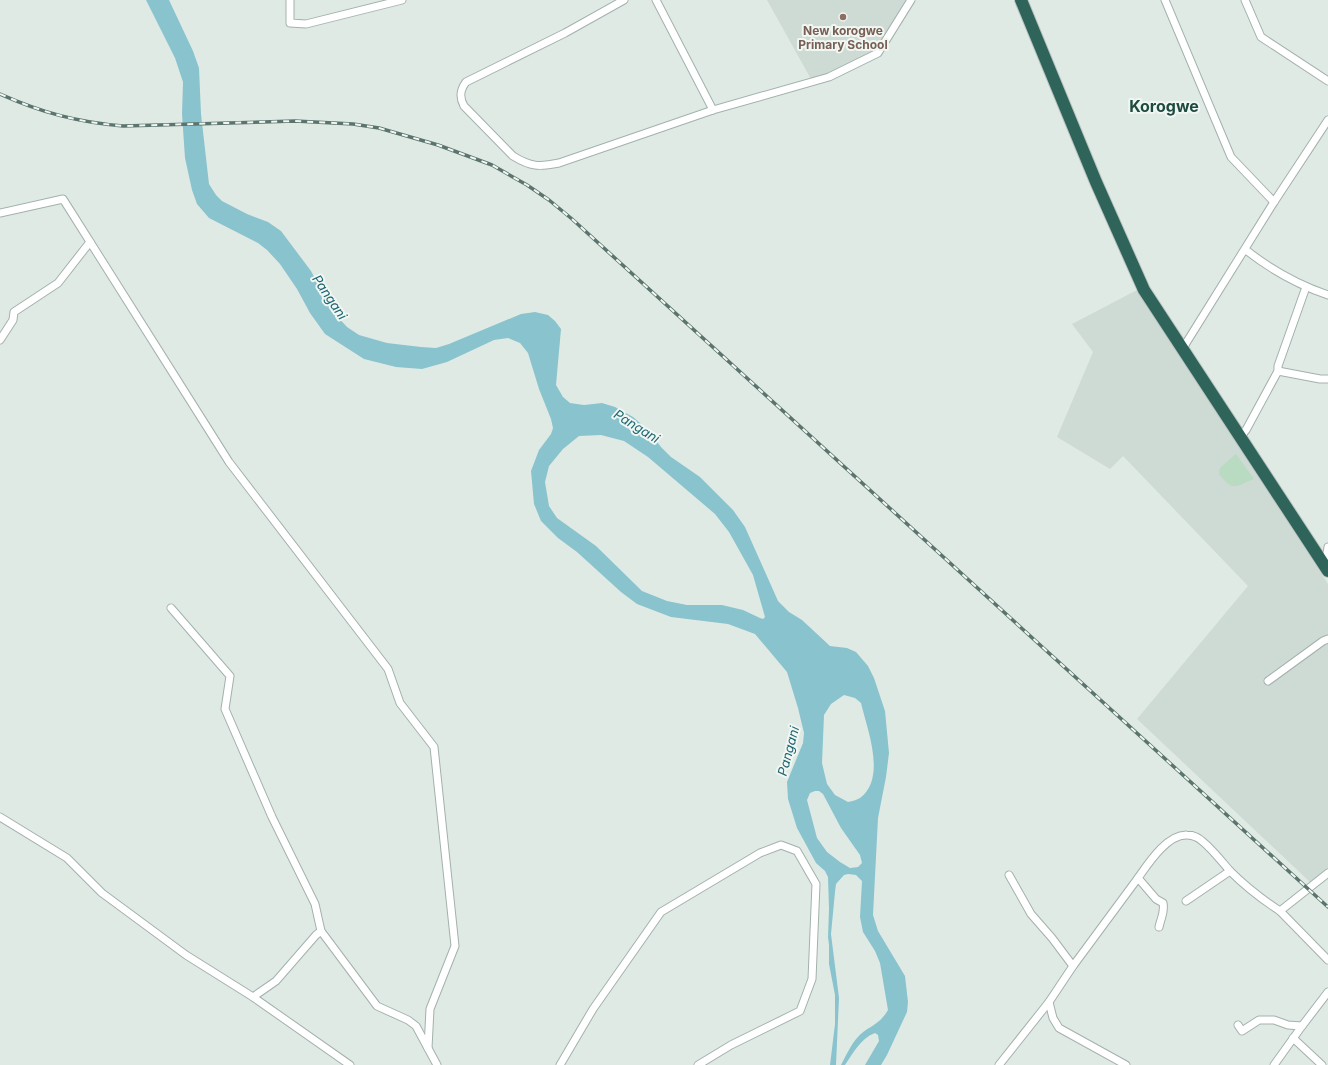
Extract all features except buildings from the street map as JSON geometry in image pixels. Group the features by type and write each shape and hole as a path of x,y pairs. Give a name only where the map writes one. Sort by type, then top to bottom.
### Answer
{"highway":[{"path":"1021,0 1096,182 1144,290 1241,436 1326,569"}],"street":[{"path":"290,0 290,23 306,24 402,0"},
{"path":"624,0 615,2 565,33 466,82 462,88 460,98 464,106 513,156 522,162 540,166 558,163 713,110 829,77 878,53 911,0"},
{"path":"656,0 713,110"},
{"path":"1165,0 1231,157 1274,202"},
{"path":"1245,0 1261,37 1328,81"},
{"path":"1183,348 1246,250 1274,202 1328,120"},
{"path":"0,213 63,200 229,462 388,669 400,703 434,747 455,946 430,1009 428,1048"},
{"path":"0,340 13,320 14,312 58,283 90,242"},
{"path":"1246,250 1257,259 1306,287 1328,295"},
{"path":"1241,436 1246,430 1278,371 1278,366 1306,287"},
{"path":"1278,371 1320,379 1328,379"},
{"path":"1326,569 1328,547"},
{"path":"171,608 230,676 225,709 272,817 315,904 321,932 377,1006 408,1020 416,1026 437,1065"},
{"path":"1268,681 1323,641 1328,639"},
{"path":"0,817 67,858 102,893 186,955 253,997 350,1065"},
{"path":"999,1065 1048,1002 1159,851 1168,842 1177,837 1186,835 1196,837 1208,847 1230,871 1266,902 1280,911 1328,960"},
{"path":"560,1065 593,1009 661,912 760,853 781,845 797,851 816,884 812,979 800,1011 731,1045 698,1065"},
{"path":"1186,900 1230,871"},
{"path":"1280,911 1328,873"},
{"path":"1009,875 1031,914 1052,938 1073,966"},
{"path":"1138,878 1156,899 1163,904 1164,910 1160,919 1159,927"},
{"path":"253,997 276,981 316,935 321,932"},
{"path":"1274,1065 1328,992"},
{"path":"1048,1002 1053,1018 1059,1028 1126,1065"},
{"path":"1238,1025 1242,1031 1259,1020 1274,1020 1288,1025 1302,1026"},
{"path":"1293,1038 1322,1065"}],"shaded area":[{"path":"767,0 908,0 876,51 828,74 811,79"},
{"path":"1137,290 1328,584 1328,869 1310,882 1137,719 1248,586 1123,456 1110,469 1057,437 1093,352 1072,324"}],"green space":[{"path":"1236,454 1254,479 1238,486 1231,486 1219,474 1220,468"}],"water":[{"name":"Pangani","path":"146,0 169,0 193,51 199,68 201,114 209,184 222,201 247,214 268,222 281,231 311,271 333,312 347,327 359,335 387,343 436,348 521,314 535,312 548,315 561,329 556,385 563,397 570,403 584,405 602,403 615,407 633,417 647,429 671,457 700,477 733,510 745,527 778,601 789,612 802,620 830,646 847,648 856,652 868,666 874,678 885,711 889,753 878,818 873,915 878,931 905,976 908,1002 907,1012 881,1065 865,1065 879,1041 878,1035 875,1033 861,1042 845,1065 841,1065 857,1038 880,1020 888,1010 880,963 875,951 863,932 860,917 862,881 856,875 848,874 844,875 836,884 831,934 839,998 836,1065 830,1065 835,1024 835,995 829,964 828,877 825,871 816,863 797,828 788,799 787,782 803,743 804,733 787,672 755,634 728,624 671,617 637,604 621,592 577,552 558,538 541,521 534,504 531,471 539,450 551,434 553,428 528,353 520,343 508,338 494,340 447,362 422,369 396,367 364,359 325,334 310,313 297,289 280,264 267,250 258,243 209,218 197,204 192,190 185,158 182,114 183,82 175,58","holes":["601,435 624,441 648,457 715,514 729,532 753,575 765,617 763,619 743,610 722,605 687,605 667,601 642,591 596,546 557,518 549,506 545,482 549,466 563,449 579,436","844,695 855,698 861,703 873,753 874,766 868,789 860,798 848,802 835,795 827,784 822,763 824,715 831,704","819,791 823,794 841,828 860,855 862,863 858,867 850,868 840,862 827,852 817,838 807,800 810,793"]}],"railway":[{"path":"0,94 60,116 90,122 123,126 295,121 353,124 379,128 438,145 492,165 527,185 549,200 572,219 1328,907"}],"place":[{"name":"New korogwe Primary School","path":"843,17"}],"district":[{"name":"Korogwe","path":"1164,106"}]}
